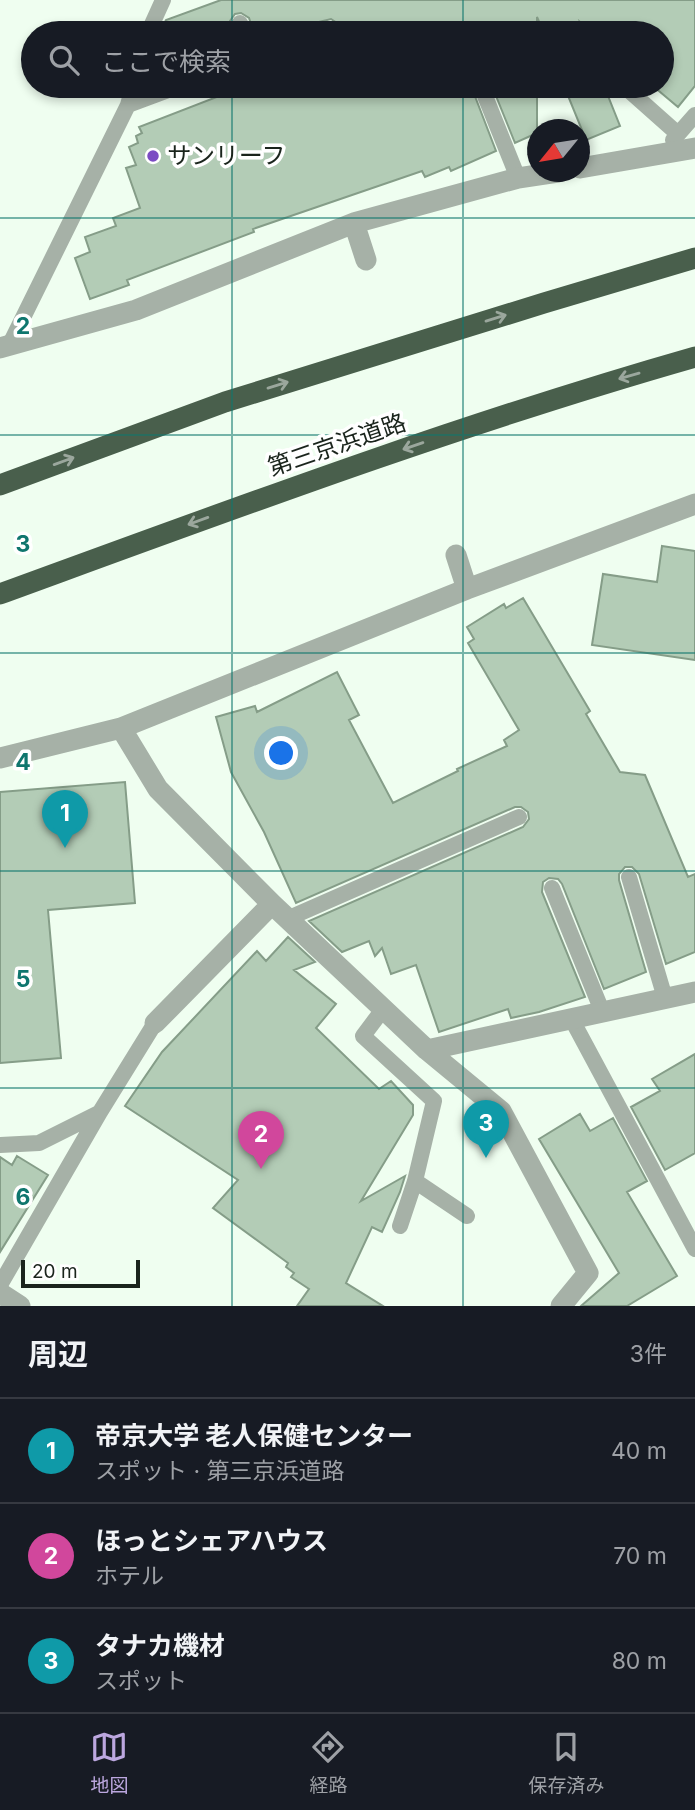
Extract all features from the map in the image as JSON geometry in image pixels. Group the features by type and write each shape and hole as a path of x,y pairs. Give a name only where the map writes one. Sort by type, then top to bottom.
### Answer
{"highway":[{"path":"0,485 225,402 695,258"},
{"name":"第三京浜道路","path":"0,594 264,498 570,393 695,357"}],"street":[{"path":"590,166 695,148"},
{"path":"5,347 136,310 354,223 527,177"},
{"path":"354,223 366,260"},
{"path":"0,758 121,728 467,589 695,504"},
{"path":"456,555 467,589"},
{"path":"121,728 158,789 272,904 427,1049 501,1111 588,1273 561,1306"},
{"path":"155,1023 272,904"},
{"path":"427,1049 695,992"},
{"path":"0,1293 20,1306"}],"lane":[{"path":"153,21 163,0"},
{"path":"5,347 130,98"},
{"path":"128,105 147,98"},
{"path":"486,98 518,178"},
{"path":"638,98 678,134"},
{"path":"659,155 695,115"},
{"path":"289,918 519,817"},
{"path":"629,877 666,998"},
{"path":"552,888 601,1011"},
{"path":"384,1008 363,1036 435,1101 415,1181 400,1226"},
{"path":"571,1018 695,1249"},
{"path":"0,1285 155,1023"},
{"path":"0,1145 39,1143 100,1112"},
{"path":"415,1181 467,1216"}],"building":[{"path":"221,0 695,0 695,86 678,107 667,98 674,98 674,21 539,21 537,17 537,21 250,21 241,13 235,14 230,21 166,20"},
{"path":"214,98 476,98 496,151 451,171 449,167 425,177 422,171 253,229 254,232 127,280 129,285 90,299 75,258 90,252 85,237 116,226 113,218 140,208 126,168 136,165 129,147 138,143 136,136 142,133 139,127"},
{"path":"497,98 537,98 537,119 527,119 527,138 515,143"},
{"path":"569,98 609,98 620,126 590,138 590,119 577,119"},
{"path":"662,546 695,551 695,660 592,645 603,574 657,582"},
{"path":"523,598 590,711 586,714 620,772 645,775 688,877 695,874 695,952 666,964 639,874 632,867 625,867 619,874 619,880 646,972 604,989 562,884 558,879 549,878 543,882 542,892 585,997 511,1018 508,1009 439,1032 416,965 391,974 382,948 375,956 369,941 342,952 309,921 523,827 529,819 528,812 521,807 515,807 296,903 264,832 231,772 216,717 255,706 257,712 337,672 359,715 349,720 393,803 507,746 504,740 519,730 468,643 474,639 467,627 504,604 506,608"},
{"path":"125,782 135,903 48,910 61,1058 0,1063 0,792"},
{"path":"288,937 315,962 294,970 336,1004 316,1028 379,1089 391,1081 413,1105 413,1115 361,1201 405,1176 400,1192 382,1232 372,1227 346,1283 383,1306 297,1306 309,1289 291,1277 294,1273 286,1267 288,1263 213,1208 238,1180 125,1106 162,1052 257,951 266,961"},
{"path":"695,1054 695,1153 665,1170 631,1107 660,1091 652,1079"},
{"path":"580,1114 590,1131 613,1118 647,1181 627,1192 677,1276 627,1306 581,1306 619,1273 539,1139"},
{"path":"17,1156 48,1175 0,1252 0,1157 12,1165"}],"place":[{"name":"サンリーフ","path":"153,156"},
{"name":"帝京大学 老人保健センター","path":"65,848"},
{"name":"タナカ機材","path":"486,1158"},
{"name":"ほっとシェアハウス","path":"261,1169"}]}
